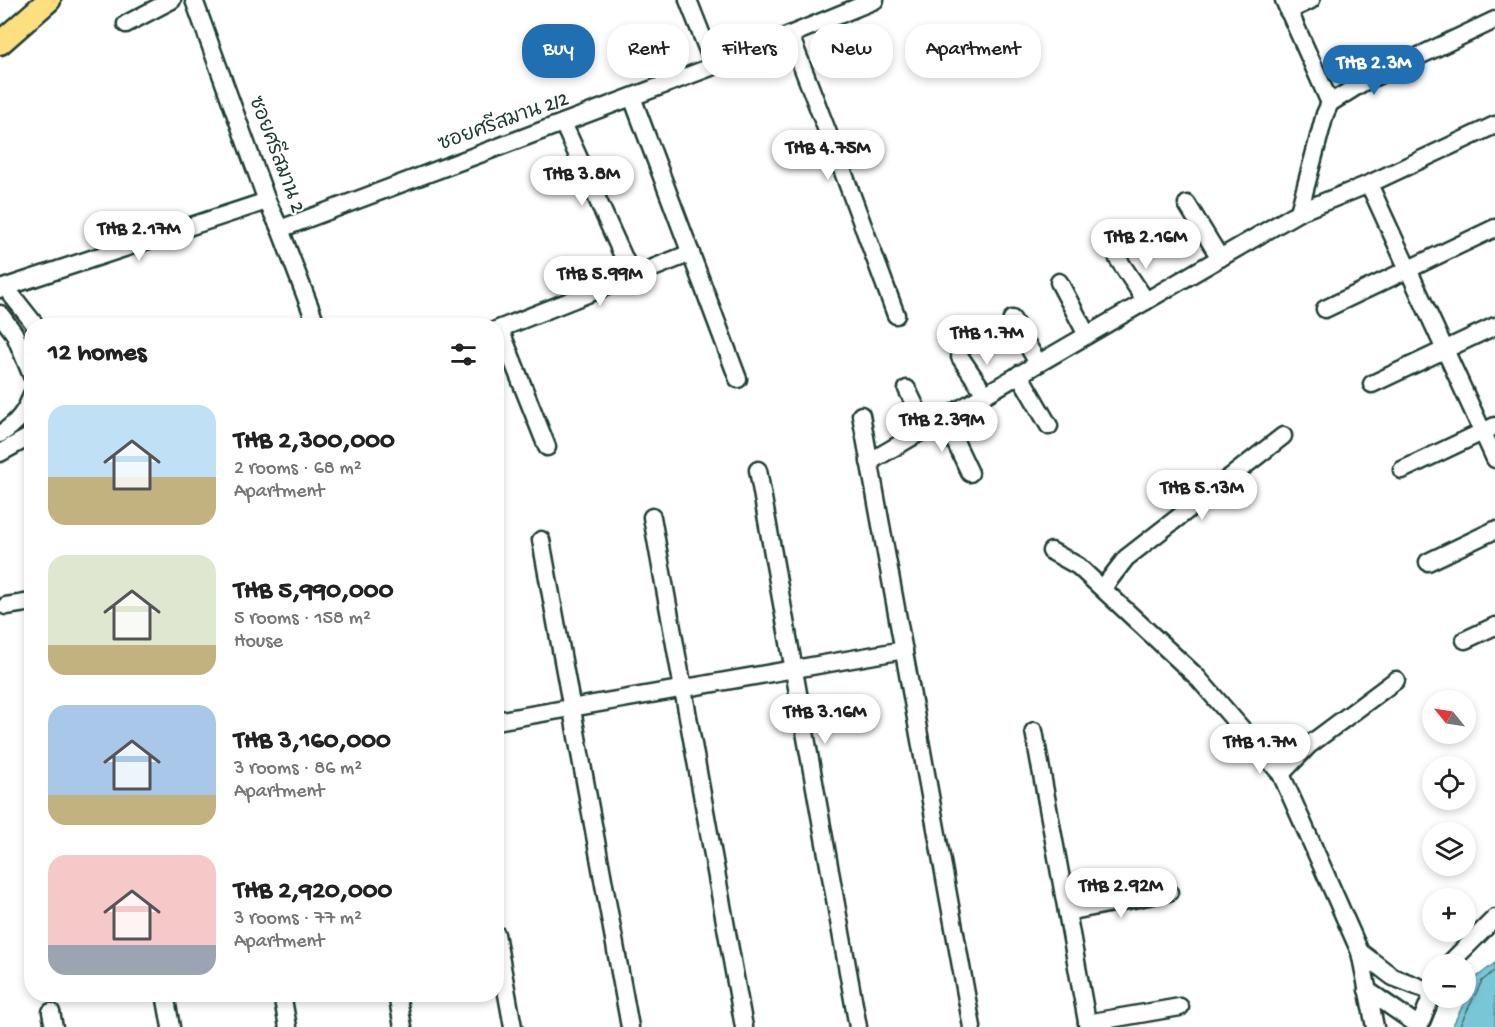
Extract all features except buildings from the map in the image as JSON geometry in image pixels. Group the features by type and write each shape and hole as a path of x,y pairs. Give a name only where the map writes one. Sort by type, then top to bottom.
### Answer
{"main road":[{"path":"0,43 49,0"}],"street":[{"path":"126,24 172,0"},
{"name":"ซอยศรีสมาน 2","path":"194,0 267,201 314,318"},
{"path":"688,0 701,33"},
{"name":"ซอยศรีสมาน 2/2","path":"798,32 875,0"},
{"path":"1311,0 1286,5 1330,103"},
{"path":"1299,213 1325,114 1330,103 1362,83 1495,20"},
{"path":"798,56 896,315"},
{"name":"ซอยศรีสมาน 2/2","path":"280,229 701,71"},
{"path":"632,97 738,379"},
{"path":"563,123 632,276"},
{"path":"869,462 1299,213 1369,184 1495,125"},
{"path":"1369,184 1445,350 1489,429 1495,459"},
{"path":"29,318 3,289 267,201"},
{"path":"1187,204 1220,258"},
{"path":"1325,309 1495,228"},
{"path":"504,327 691,253"},
{"path":"1118,259 1146,301"},
{"path":"1059,282 1087,335"},
{"path":"0,314 14,333 24,357"},
{"path":"1011,319 1038,363"},
{"path":"1372,384 1495,326"},
{"path":"504,343 547,447"},
{"path":"960,357 985,394"},
{"path":"1019,374 1049,426"},
{"path":"907,389 926,428"},
{"path":"0,434 11,428 24,411"},
{"path":"861,415 972,1027"},
{"path":"944,418 970,473"},
{"path":"1402,470 1489,429"},
{"path":"1103,588 1126,558 1283,436"},
{"path":"0,453 24,440"},
{"path":"758,470 858,1027"},
{"path":"652,518 744,1027"},
{"path":"1428,562 1495,530"},
{"path":"541,540 630,1027"},
{"path":"1051,551 1078,566 1197,677 1281,774 1360,952 1375,1027"},
{"path":"6,606 24,603"},
{"path":"1465,640 1495,626"},
{"path":"504,720 904,650"},
{"path":"1281,774 1309,745 1396,680"},
{"path":"1034,731 1087,1025 1180,1007"},
{"path":"1067,912 1169,892"},
{"path":"1459,954 1495,918"},
{"path":"1360,952 1393,977 1422,990"},
{"path":"504,978 513,1027"},
{"path":"1368,990 1419,1027 1426,1008"},
{"path":"166,1002 171,1027"},
{"path":"283,1002 288,1027"},
{"path":"398,1002 403,1027"}],"water":[{"path":"1495,963 1495,1027 1452,1027 1462,1008 1476,1008 1477,977"}]}
